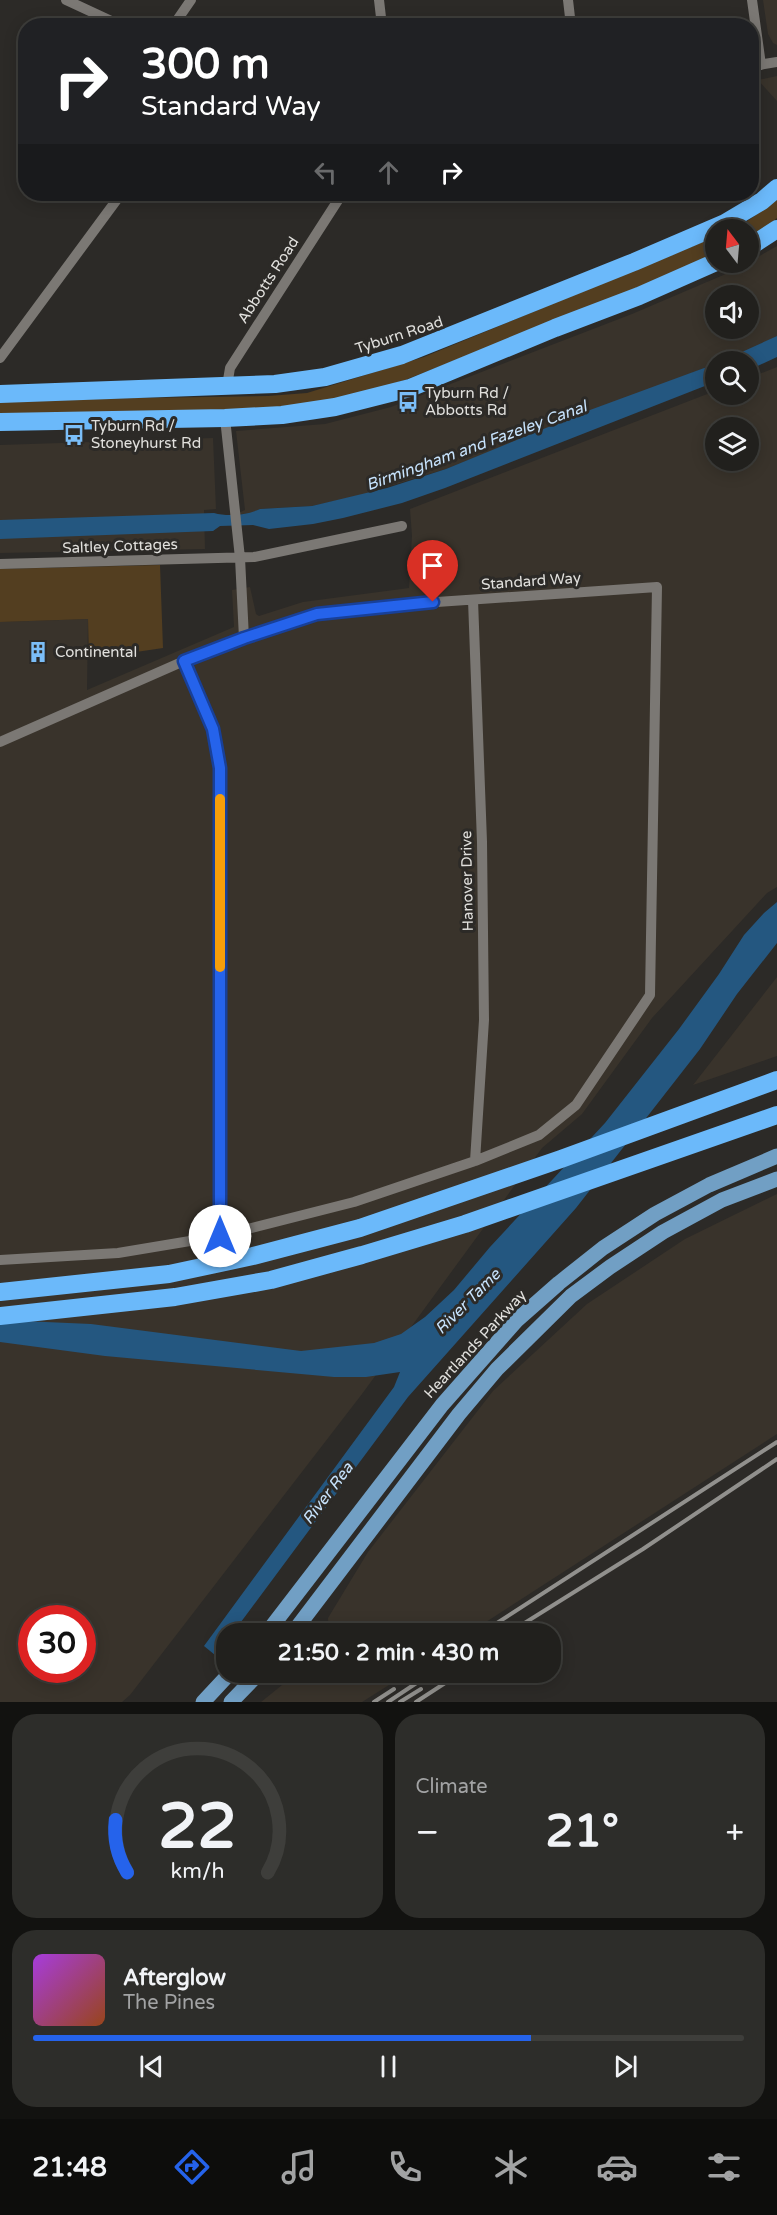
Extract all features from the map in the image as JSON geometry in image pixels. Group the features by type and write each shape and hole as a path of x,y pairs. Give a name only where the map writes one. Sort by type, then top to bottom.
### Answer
{"highway":[{"name":"Tyburn Road","path":"0,394 275,384 325,376 402,355 612,271 725,223 762,201 777,188"},
{"path":"759,241 777,229"},
{"path":"0,422 282,416 335,407 410,388 639,296 705,267"},
{"path":"0,1292 169,1274 254,1256 360,1228 561,1159 777,1080"},
{"path":"0,1317 175,1298 271,1280 465,1224 777,1115"}],"main road":[{"name":"Heartlands Parkway","path":"274,1623 442,1405 517,1320 559,1282 603,1248 655,1214 709,1185 777,1156"},
{"path":"300,1623 459,1414 497,1369 563,1304 610,1267 663,1232 722,1200 777,1179"},
{"path":"203,1702 221,1683"},
{"path":"231,1702 249,1683"}],"street":[{"path":"66,0 105,18"},
{"path":"179,18 191,0"},
{"path":"379,0 381,18"},
{"path":"567,0 570,18"},
{"path":"752,0 753,18"},
{"path":"759,65 777,62"},
{"path":"0,358 116,201"},
{"name":"Abbotts Road","path":"227,386 230,368 337,201"},
{"path":"225,418 240,558 244,638"},
{"name":"Saltley Cottages","path":"0,564 254,557 402,526"},
{"name":"Standard Way","path":"0,742 184,661 317,614 393,605 657,587 650,995 576,1105 539,1135 475,1161"},
{"name":"Hanover Drive","path":"473,600 482,842 484,1020 475,1161"},
{"path":"184,661 213,729 220,768 220,1236"},
{"path":"0,1260 118,1253 220,1236 354,1202 475,1161"}],"shaded area":[{"path":"763,0 777,0 777,45 773,43 768,34"},
{"path":"777,76 777,101 759,81"},
{"path":"777,200 777,218 760,232 759,219 750,219"},
{"path":"705,241 705,259 405,380 348,397 309,405 231,411 0,415 0,400 268,396 307,393 424,357"},
{"path":"777,246 777,336 747,351 705,351 705,368 446,469 361,495 312,506 260,509 252,513 234,515 245,510 236,431 325,424 391,407 632,314 728,273 759,273 759,256"},
{"path":"777,367 777,887 767,893 652,1018 582,1114 542,1148 362,1394 130,1695 122,1702 0,1702 0,622 88,619 87,690 234,627 232,590 250,587 256,614 259,616 303,602 409,588 412,536 410,509 705,395 705,405 759,405 759,374"},
{"path":"213,438 216,509 204,510 205,549 0,553 0,445"},
{"path":"160,565 163,648 89,659 88,619 0,622 0,569"},
{"path":"777,977 777,1056 693,1085"},
{"path":"777,1194 777,1434 484,1623 328,1623 328,1618 368,1552 493,1391 587,1304 685,1239"},
{"path":"285,1683 392,1683 362,1702 261,1702"}],"water":[{"path":"777,336 777,357 759,365 759,351 744,351"},
{"path":"705,368 705,386 445,488 402,503 343,518 269,529 253,525 220,526 213,531 0,539 0,520 214,513 237,515 260,509 312,506 387,488 446,469 590,410"},
{"path":"777,902 777,943 737,994 700,1049 576,1208 408,1397 240,1623 221,1623 394,1387 400,1372 366,1377 334,1377 105,1356 0,1342 0,1320 91,1324 301,1351 374,1343 401,1334 425,1317 454,1290 490,1247 605,1123 679,1029 744,935"},
{"path":"216,1630 216,1654 204,1646"}],"railway":[{"path":"497,1623 777,1442"},
{"path":"525,1623 643,1549 777,1459"},
{"path":"388,1702 416,1683"},
{"path":"416,1702 445,1683"},
{"path":"374,1702 394,1689"},
{"path":"400,1702 421,1689"}],"slow traffic":[{"path":"220,799 220,967"}],"place":[{"name":"Tyburn Rd / Abbotts Rd","path":"408,402"},
{"name":"Tyburn Rd / Stoneyhurst Rd","path":"74,435"},
{"name":"Continental","path":"38,652"}],"route":[{"path":"220,1236 220,768 213,729 184,661 317,614 433,602"}],"water label":[{"name":"Birmingham and Fazeley Canal","path":"476,445"},
{"name":"River Tame","path":"467,1301"},
{"name":"River Rea","path":"327,1493"}]}
